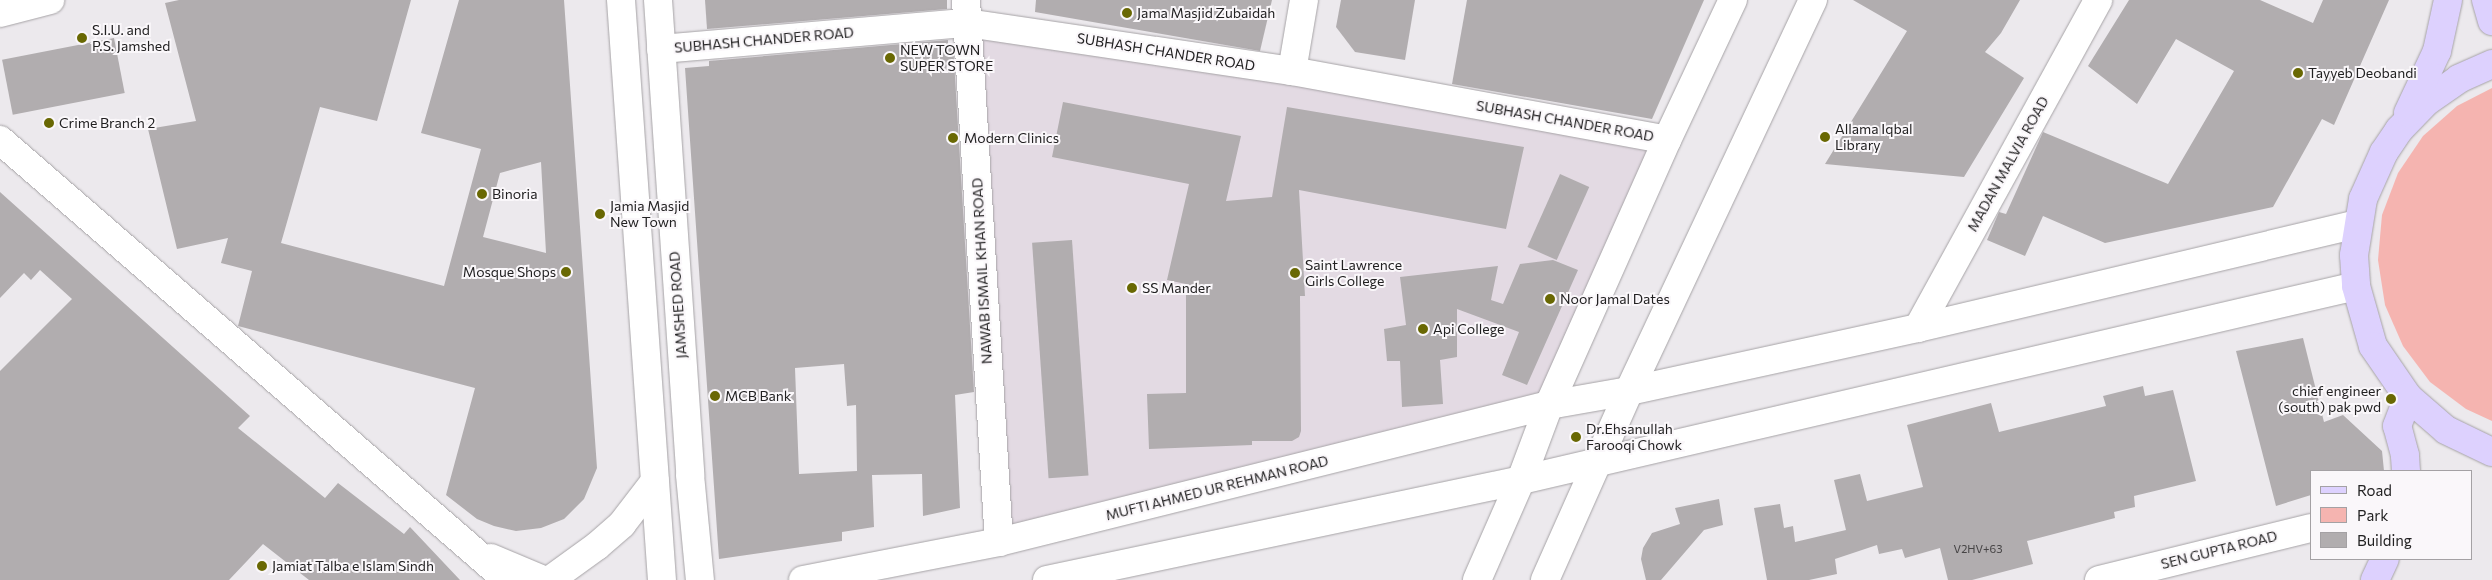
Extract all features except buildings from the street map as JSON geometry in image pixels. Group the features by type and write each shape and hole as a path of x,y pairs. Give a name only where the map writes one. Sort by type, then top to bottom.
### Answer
{"main road":[{"path":"2448,0 2437,50 2423,84 2399,130 2384,152 2372,175 2363,199 2357,224 2354,255 2356,286 2373,346 2408,397 2446,430 2492,452"},
{"path":"2486,0 2492,22"},
{"path":"2399,130 2426,102 2459,79 2492,64"},
{"path":"2406,470 2405,455 2397,426 2408,397"},
{"path":"2375,580 2385,560"}],"street":[{"path":"621,0 662,580"},
{"name":"JAMSHED ROAD","path":"658,0 689,465 700,580"},
{"path":"1292,71 1304,0"},
{"path":"1477,580 1521,480 1549,405 1667,140 1733,0"},
{"path":"1545,580 1630,391 1813,0"},
{"name":"MADAN MALVIA ROAD","path":"1918,328 2098,0"},
{"path":"0,13 34,2"},
{"name":"SUBHASH CHANDER ROAD","path":"661,49 966,11 1667,140"},
{"name":"NAWAB ISMAIL KHAN ROAD","path":"966,11 998,542"},
{"path":"4,152 476,551 507,580"},
{"name":"MUFTI AHMED UR REHMAN ROAD","path":"803,580 998,542 1549,405 1630,391 1918,328 2357,224"},
{"path":"1048,580 1521,480 2356,286"},
{"path":"550,580 597,546 622,524 655,480"},
{"name":"SEN GUPTA ROAD","path":"2099,580 2310,528"},
{"path":"476,551 543,580"}],"shaded area":[{"name":"Saint Lawrence Girls College","path":"967,23 1667,140 1549,405 999,542"}],"green space":[{"path":"2492,88 2492,421 2466,409 2430,382 2403,346 2385,305 2378,260 2382,215 2398,173 2423,136 2457,106"}],"place":[{"name":"Jama Masjid Zubaidah","path":"1127,13"},
{"name":"S.I.U. and P.S. Jamshed","path":"82,38"},
{"name":"NEW TOWN SUPER STORE","path":"890,58"},
{"name":"Tayyeb Deobandi","path":"2298,73"},
{"name":"Crime Branch 2","path":"49,123"},
{"name":"Allama Iqbal Library","path":"1825,137"},
{"name":"Modern Clinics","path":"953,138"},
{"name":"Binoria","path":"482,194"},
{"name":"Jamia Masjid New Town","path":"600,214"},
{"name":"Mosque Shops","path":"566,272"},
{"name":"Saint Lawrence Girls College","path":"1295,273"},
{"name":"SS Mander","path":"1132,288"},
{"name":"Noor Jamal Dates","path":"1550,299"},
{"name":"Api College","path":"1423,329"},
{"name":"MCB Bank","path":"715,396"},
{"name":"chief engineer (south) pak pwd","path":"2391,399"},
{"name":"Dr.Ehsanullah Farooqi Chowk","path":"1576,437"},
{"name":"Jamiat Talba e Islam Sindh","path":"262,566"}]}
